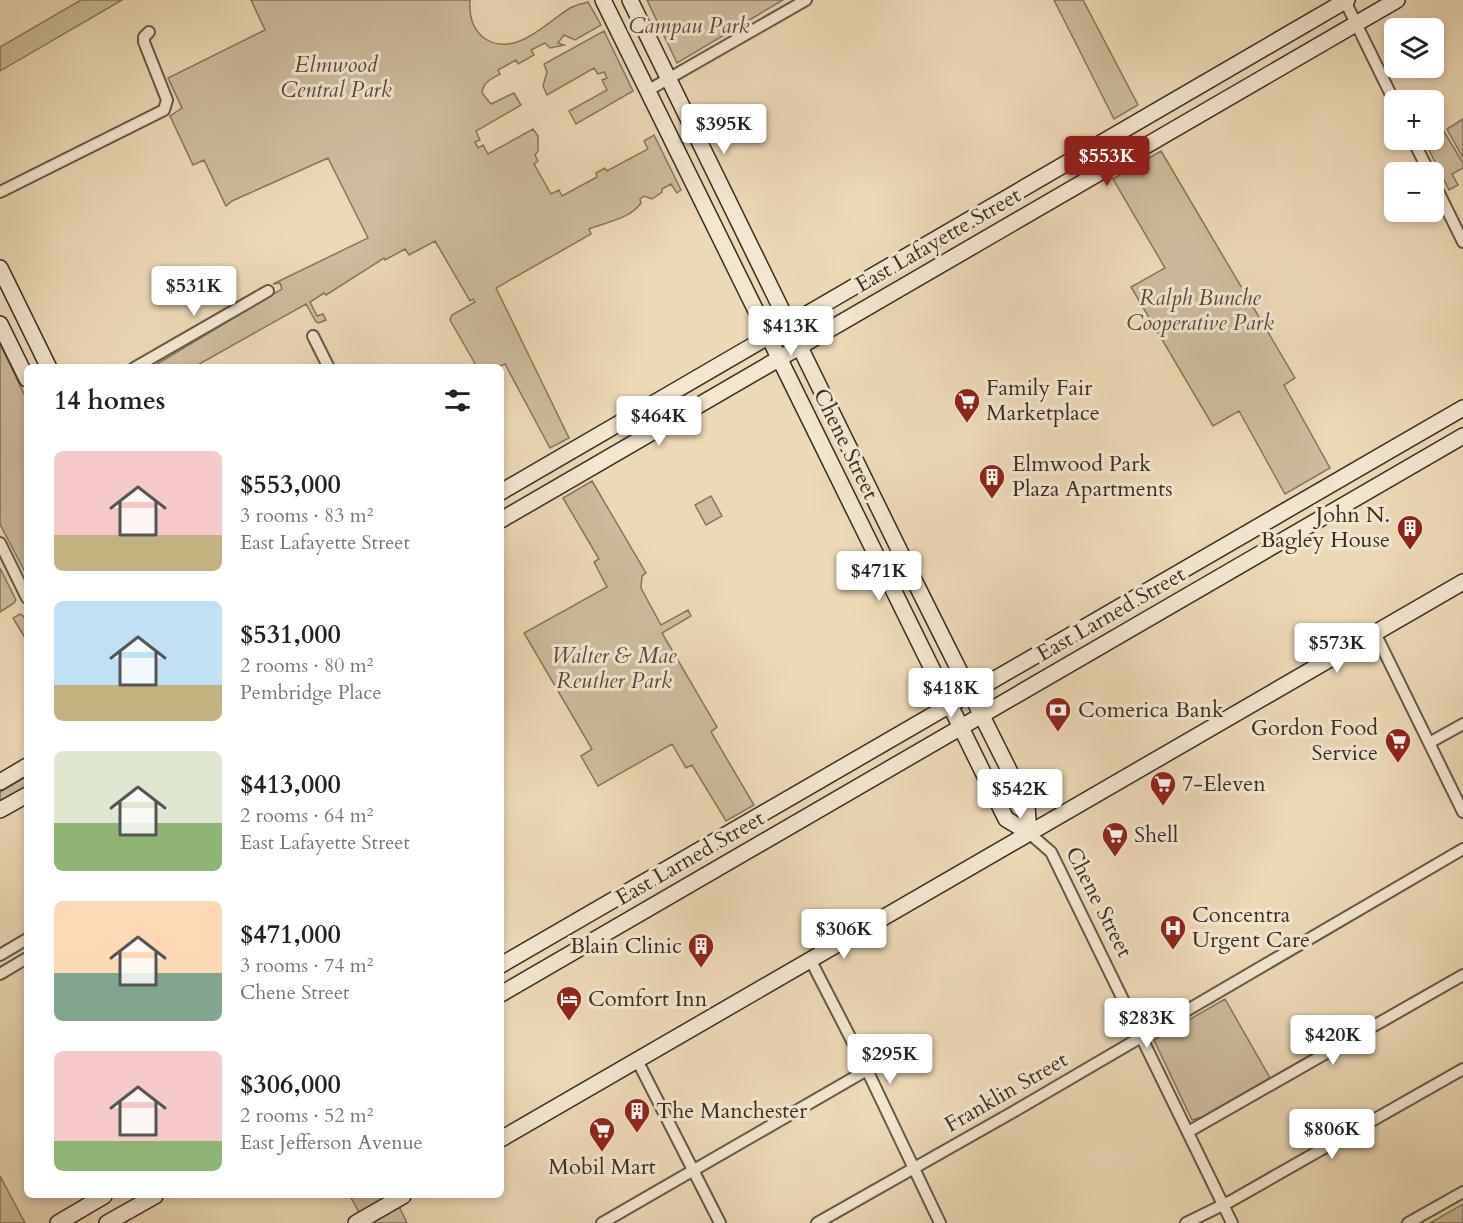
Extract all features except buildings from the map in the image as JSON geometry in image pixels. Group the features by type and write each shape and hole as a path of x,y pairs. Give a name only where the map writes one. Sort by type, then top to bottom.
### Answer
{"street":[{"name":"Chene Street","path":"603,0 998,804 1006,819 1029,833 1051,852 1232,1223"},
{"name":"Chene Street","path":"630,0 911,574 1021,793 1027,806 1029,833"},
{"path":"647,91 806,0"},
{"name":"East Lafayette Street","path":"504,518 1397,0"},
{"path":"1346,1 1389,90"},
{"name":"East Lafayette Street","path":"504,490 1346,1"},
{"path":"1364,1 1378,11"},
{"path":"1322,15 1333,23 1332,37"},
{"path":"0,192 164,111 167,100 144,42 144,37 149,32"},
{"path":"1001,201 1014,222"},
{"path":"1444,203 1463,242"},
{"path":"0,268 47,364"},
{"path":"141,364 268,291"},
{"path":"754,309 769,310 778,301"},
{"path":"813,310 813,324 825,332"},
{"path":"0,324 24,373"},
{"path":"313,336 327,364"},
{"path":"747,348 758,360 757,372"},
{"path":"790,383 794,374 800,371 812,372"},
{"name":"East Larned Street","path":"504,964 1463,408"},
{"name":"East Larned Street","path":"508,990 1463,436"},
{"path":"548,465 561,485"},
{"path":"1361,466 1373,488"},
{"path":"838,481 860,469"},
{"path":"0,543 24,592"},
{"path":"1212,553 1224,574"},
{"path":"890,585 911,574"},
{"path":"504,1137 1463,582"},
{"path":"1375,633 1463,812"},
{"path":"937,679 952,681 960,670"},
{"path":"992,681 993,693 1002,703"},
{"path":"924,720 937,727 939,733 936,741"},
{"path":"1429,743 1463,724"},
{"path":"973,752 981,740 996,742"},
{"path":"0,782 24,768"},
{"path":"998,804 1013,806 1021,793"},
{"path":"0,810 24,797"},
{"name":"Franklin Street","path":"817,1223 1013,1112 1463,849"},
{"path":"669,868 682,889"},
{"path":"0,955 24,941"},
{"path":"0,974 24,960"},
{"path":"811,960 867,1070 940,1223"},
{"path":"504,973 508,990"},
{"path":"1188,1132 1463,975"},
{"path":"637,1060 720,1223"},
{"path":"1186,1223 1223,1205 1463,1069"},
{"path":"602,1223 867,1070"},
{"path":"1408,1223 1463,1192"},
{"path":"58,1223 101,1198"},
{"path":"107,1223 151,1198"},
{"path":"360,1221 399,1198"}],"green space":[{"path":"81,0 122,0 0,71 0,47"},
{"name":"Elmwood Central Park","path":"251,0 470,0 472,20 476,30 484,38 495,43 507,44 518,42 540,30 570,8 588,2 601,25 575,40 564,35 558,43 564,45 550,48 545,43 531,50 534,55 518,64 516,60 498,70 500,74 486,83 482,93 491,104 514,93 521,105 476,131 480,140 475,142 478,148 483,145 488,154 533,129 538,136 538,151 535,155 538,161 534,164 551,194 559,190 562,196 597,177 596,173 605,168 607,171 648,149 644,141 654,135 681,190 677,193 671,184 652,199 644,196 640,199 641,203 631,213 589,229 591,234 496,288 569,438 550,448 505,364 475,364 450,320 452,315 475,302 473,299 470,301 435,241 409,255 405,249 385,260 384,258 326,295 324,293 310,302 317,316 323,314 326,320 316,322 306,304 199,364 157,364 282,289 280,283 273,284 368,238 328,158 232,201 226,206 204,160 193,165 170,116 182,108 168,78 265,30"},
{"name":"Campau Park","path":"647,0 783,0 677,63"},
{"path":"1054,0 1083,0 1138,105 1114,119"},
{"path":"604,31 633,91 576,124 569,111 607,90 602,80 607,78 604,72 598,74 594,68 547,95 543,86 547,72 544,64"},
{"path":"1463,119 1463,158 1447,129"},
{"path":"1444,132 1463,163 1463,168 1452,174 1458,185 1449,190 1444,180 1444,162 1435,162 1429,150 1444,150"},
{"name":"Ralph Bunche Cooperative Park","path":"1161,151 1295,378 1284,385 1330,468 1285,494 1239,411 1213,426 1131,287 1165,268 1113,179"},
{"path":"0,344 24,394 24,570 0,524"},
{"name":"Walter & Mae Reuther Park","path":"592,481 646,573 642,576 641,588 661,625 688,610 691,616 662,633 717,727 711,732 754,805 726,821 692,765 686,768 672,744 598,786 581,756 592,749 524,633 607,587 594,562 599,559 563,498"},
{"path":"711,496 722,516 706,525 695,505"},
{"path":"0,568 16,600 0,612"},
{"path":"20,614 24,618 24,636 13,618"},
{"path":"24,778 24,788 0,802 0,792"},
{"path":"1225,999 1270,1078 1202,1117 1192,1120 1154,1040"},
{"path":"0,1176 25,1223 0,1223"},
{"path":"351,1198 395,1198 407,1223 365,1223"},
{"path":"1463,1204 1463,1223 1430,1223"}],"place":[{"name":"Family Fair Marketplace","path":"967,424"},
{"name":"Elmwood Park Plaza Apartments","path":"992,500"},
{"name":"John N. Bagley House","path":"1410,551"},
{"name":"Comerica Bank","path":"1058,733"},
{"name":"Gordon Food Service","path":"1398,764"},
{"name":"7-Eleven","path":"1163,807"},
{"name":"Shell","path":"1115,858"},
{"name":"Concentra Urgent Care","path":"1173,951"},
{"name":"Blain Clinic","path":"701,969"},
{"name":"Comfort Inn","path":"569,1022"},
{"name":"The Manchester","path":"637,1134"},
{"name":"Mobil Mart","path":"602,1153"}]}
